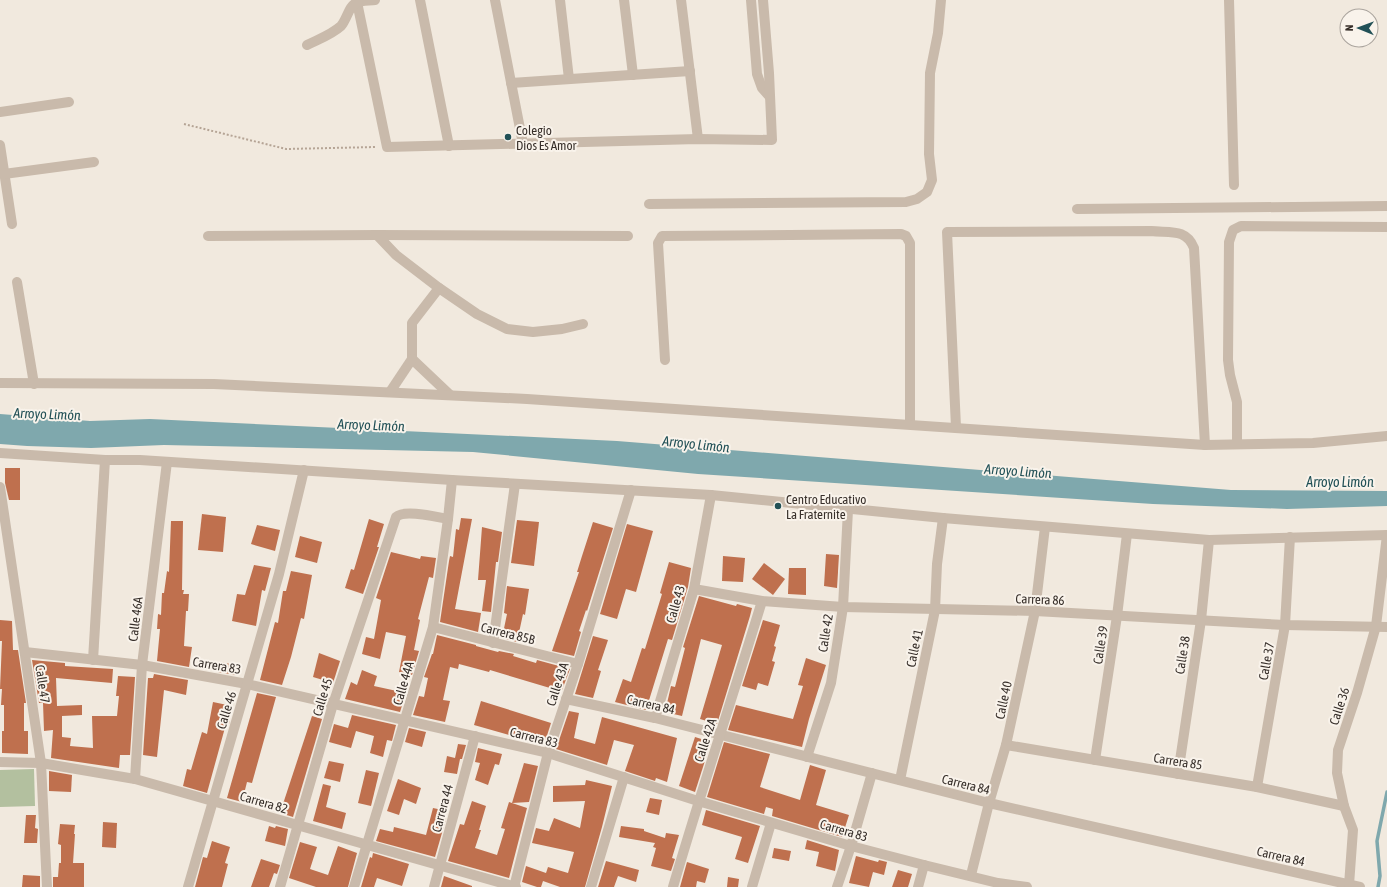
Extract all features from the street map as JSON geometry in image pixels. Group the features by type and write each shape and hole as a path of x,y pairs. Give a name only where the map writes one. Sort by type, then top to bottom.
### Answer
{"street":[{"path":"307,45 336,30 346,19 352,6 357,2 375,0"},
{"path":"420,0 448,146"},
{"path":"495,0 523,144"},
{"path":"560,0 569,79"},
{"path":"624,0 634,75"},
{"path":"681,0 698,139"},
{"path":"751,0 757,74 762,88 770,97"},
{"path":"357,2 387,147 698,139 772,140 769,73 763,0"},
{"path":"649,204 906,202 917,199 927,192 932,180 929,154 930,73 938,33 941,0"},
{"path":"1229,0 1234,185"},
{"path":"511,83 690,72"},
{"path":"0,112 69,102"},
{"path":"0,145 12,224"},
{"path":"4,174 94,162"},
{"path":"1077,209 1387,206"},
{"path":"1237,444 1237,402 1228,360 1228,242 1233,230 1241,226 1387,227"},
{"path":"956,427 946,232 1151,231 1182,234 1192,242 1194,248 1205,445"},
{"path":"666,360 658,243 662,236 901,234 906,236 910,243 910,424"},
{"path":"377,235 396,255 439,288 477,314 507,329 533,332 562,329 583,324"},
{"path":"208,236 628,236"},
{"path":"17,282 34,384"},
{"path":"390,392 412,359 412,323 439,288"},
{"path":"412,359 450,395"},
{"path":"0,383 214,384 450,395 956,427 1205,445 1313,443 1387,436"},
{"path":"0,453 711,495 848,510 1209,540 1387,535"},
{"path":"93,660 105,460"},
{"name":"Calle 46A","path":"135,779 142,665 167,462"},
{"name":"Calle 46","path":"188,887 278,574 304,470"},
{"name":"Calle 44A","path":"354,887 406,720 433,627 452,480"},
{"path":"493,643 515,484"},
{"name":"Calle 47","path":"0,487 41,763 47,887"},
{"name":"Calle 43A","path":"515,887 548,753 578,664 631,490"},
{"name":"Calle 43","path":"655,718 694,588 711,495"},
{"name":"Calle 42","path":"807,757 831,683 842,607 848,510"},
{"name":"Calle 45","path":"280,887 299,826 333,704 396,517 400,514 407,513 448,519"},
{"name":"Calle 41","path":"900,780 935,610 937,564 943,518"},
{"name":"Calle 40","path":"971,875 989,803 1006,746 1035,611 1045,526"},
{"name":"Calle 39","path":"1095,760 1117,616 1126,534"},
{"name":"Calle 36","path":"1349,885 1353,830 1344,806 1337,773 1338,750 1357,693 1376,626 1387,535"},
{"name":"Calle 37","path":"1257,787 1285,625 1290,538"},
{"name":"Calle 38","path":"1178,774 1201,620 1209,540"},
{"name":"Carrera 86","path":"694,588 762,601 842,607 1035,611 1285,625 1387,627"},
{"name":"Calle 42A","path":"673,887 698,801 721,735 762,601"},
{"name":"Carrera 85B","path":"433,627 578,664"},
{"name":"Carrera 83","path":"25,652 142,665 247,684 548,753 698,801 851,846 924,865 971,875 997,885 1027,887"},
{"name":"Carrera 84","path":"566,699 655,718 989,803 1360,887"},
{"name":"Carrera 44","path":"434,887 475,736"},
{"name":"Carrera 85","path":"1006,746 1257,787 1344,806"},
{"name":"Carrera 82","path":"0,762 41,763 135,779 515,887"},
{"path":"837,887 851,846 872,773"},
{"path":"592,887 624,777"},
{"path":"752,887 772,823"},
{"path":"918,887 924,865"}],"path":[{"path":"184,124 286,149 387,147"}],"green space":[{"path":"34,769 35,806 0,807 0,770"}],"water":[{"name":"Arroyo Limón","path":"0,414 90,421 150,419 617,441 1231,490 1387,491 1387,506 1287,509 1153,504 698,474 473,452 164,445 91,448 27,446 0,444"}],"building":[{"path":"5,468 20,468 20,500 9,500 5,483"},
{"path":"202,514 226,517 223,552 198,550"},
{"path":"461,518 472,519 455,609 481,613 478,632 440,622 450,556 453,557 456,529 459,530"},
{"path":"369,519 384,524 377,547 379,547 363,594 345,588 351,569 354,570"},
{"path":"517,520 539,522 534,566 511,563"},
{"path":"171,521 183,521 182,590 184,590 183,594 189,594 188,611 186,611 184,646 192,647 189,667 157,661 160,629 157,629 158,614 161,615 162,593 164,593 167,571 169,572"},
{"path":"593,522 613,528 587,611 586,610 579,631 581,632 574,656 552,651 579,572 577,572"},
{"path":"627,524 653,531 636,592 626,589 617,619 600,614"},
{"path":"257,525 280,530 275,551 251,544"},
{"path":"482,527 502,532 498,562 496,562 491,612 482,611 486,580 478,580"},
{"path":"300,536 322,542 317,563 295,557"},
{"path":"391,552 420,559 421,556 436,558 433,578 429,577 418,619 420,620 414,650 419,651 412,675 399,672 406,636 386,632 380,659 362,654 366,637 374,639 381,600 376,598"},
{"path":"826,554 839,555 837,588 824,586"},
{"path":"723,556 745,558 743,582 722,581"},
{"path":"669,562 691,568 688,587 672,640 668,639 646,710 615,702 623,679 631,682 642,648 645,649 662,594 660,593"},
{"path":"764,563 785,579 773,595 752,579"},
{"path":"254,565 271,568 265,591 262,590 256,626 232,621 237,594 245,595"},
{"path":"789,568 806,568 806,595 788,594"},
{"path":"291,571 312,575 304,619 301,618 282,685 260,680 275,622 278,623 283,591 286,591"},
{"path":"507,586 529,589 525,615 523,614 517,642 502,638 507,614 504,613"},
{"path":"699,596 736,606 737,604 752,608 717,724 700,719 722,645 701,639 682,716 665,712 671,686 675,687 685,648 683,647"},
{"path":"0,620 12,621 13,650 18,650 26,703 24,703 24,731 28,731 28,754 2,753 4,705 1,705 2,689 0,689 2,641 0,641"},
{"path":"763,620 780,625 774,646 776,647 772,661 775,662 768,686 758,683 756,690 742,686"},
{"path":"437,635 498,652 514,654 513,656 536,663 537,660 570,669 562,690 560,691 490,670 489,672 459,664 458,669 450,667 443,700 450,701 445,722 413,715 419,696 424,697 428,678 424,677 433,654"},
{"path":"593,636 608,640 598,670 601,671 593,698 575,694"},
{"path":"319,653 340,661 333,683 313,677"},
{"path":"806,658 826,665 802,747 728,730 736,705 793,719 803,686 798,685"},
{"path":"32,660 65,663 65,666 113,669 112,683 56,678 57,706 82,705 82,715 62,716 62,737 71,738 70,746 93,748 92,716 117,716 119,696 116,696 118,676 135,677 130,755 120,755 119,768 51,758 53,730 44,731 43,703 39,703"},
{"path":"219,662 237,665 236,675 218,672"},
{"path":"362,670 377,676 374,686 406,693 400,712 345,699 351,682 357,685"},
{"path":"154,674 188,680 186,695 164,690 157,757 143,755 148,678 153,678"},
{"path":"257,693 276,697 252,783 247,782 242,802 227,798"},
{"path":"481,701 551,723 544,745 474,725"},
{"path":"213,702 232,706 229,724 226,724 207,793 183,786 187,769 191,770 202,732 207,734"},
{"path":"569,711 579,713 574,738 595,744 602,717 677,738 667,782 656,778 655,781 625,771 634,745 614,740 607,765 556,749"},
{"path":"352,715 396,725 392,741 387,740 383,757 370,753 374,736 356,731 351,748 329,742 334,724 348,728"},
{"path":"312,716 322,719 293,817 280,813"},
{"path":"409,728 426,732 422,747 405,742"},
{"path":"695,737 711,742 695,792 679,786"},
{"path":"724,742 770,754 760,787 800,800 810,765 826,770 816,805 849,815 842,837 772,816 773,809 766,807 764,814 707,797"},
{"path":"458,744 466,745 462,759 460,759 457,774 444,772 447,756 455,758"},
{"path":"478,748 502,754 499,765 495,764 488,785 475,780 480,763 475,762"},
{"path":"329,761 344,764 340,782 324,778"},
{"path":"524,763 538,766 529,802 512,803"},
{"path":"366,770 379,773 371,806 358,803"},
{"path":"49,771 72,775 71,792 49,791"},
{"path":"398,779 421,788 416,804 404,799 399,815 387,811"},
{"path":"586,780 612,786 585,887 560,887 543,881 541,887 537,887 522,882 526,866 546,873 548,867 568,873 574,852 532,843 536,828 549,831 554,818 580,828 585,801 553,802 553,786 585,785"},
{"path":"323,784 331,786 326,807 346,813 342,829 313,821"},
{"path":"650,798 662,800 659,815 646,812"},
{"path":"472,801 486,806 479,830 481,830 475,848 497,855 505,829 501,828 509,802 527,808 509,878 448,861 460,824 464,825"},
{"path":"433,808 447,811 435,857 376,841 380,829 393,832 394,827 426,835"},
{"path":"706,810 760,826 748,863 735,859 742,837 702,825"},
{"path":"26,815 36,815 35,828 38,829 37,843 24,843"},
{"path":"103,822 117,823 116,848 102,847"},
{"path":"60,824 75,825 73,863 84,863 84,887 53,887 53,877 58,877 59,863 61,863 61,845 58,844"},
{"path":"269,826 288,829 285,846 265,841"},
{"path":"621,826 644,829 644,831 665,838 666,833 679,835 672,858 675,859 671,871 651,866 656,848 653,847 655,843 619,837"},
{"path":"807,840 839,850 835,871 816,866 819,852 805,849"},
{"path":"212,841 230,847 225,863 228,864 222,887 195,887 203,857 207,858"},
{"path":"300,842 317,847 310,869 328,875 338,846 357,853 348,887 316,887 289,878"},
{"path":"774,848 791,851 789,861 772,858"},
{"path":"373,853 409,864 402,886 377,878 374,887 361,887 370,857 372,858"},
{"path":"856,856 878,862 879,860 887,862 884,875 873,872 869,887 849,883"},
{"path":"261,859 280,865 277,874 274,873 269,887 251,887"},
{"path":"606,861 639,870 636,882 618,876 614,887 598,887"},
{"path":"687,862 709,869 705,883 697,881 696,887 680,887"},
{"path":"898,870 912,874 908,887 892,887"},
{"path":"23,875 40,876 40,887 22,887"},
{"path":"444,876 472,886 472,887 441,887"},
{"path":"728,877 739,879 738,887 727,887"}],"waterway":[{"path":"1378,887 1380,876 1377,841 1387,792"}],"place":[{"name":"Colegio Dios Es Amor","path":"508,137"},
{"name":"Centro Educativo La Fraternite","path":"778,506"}]}
